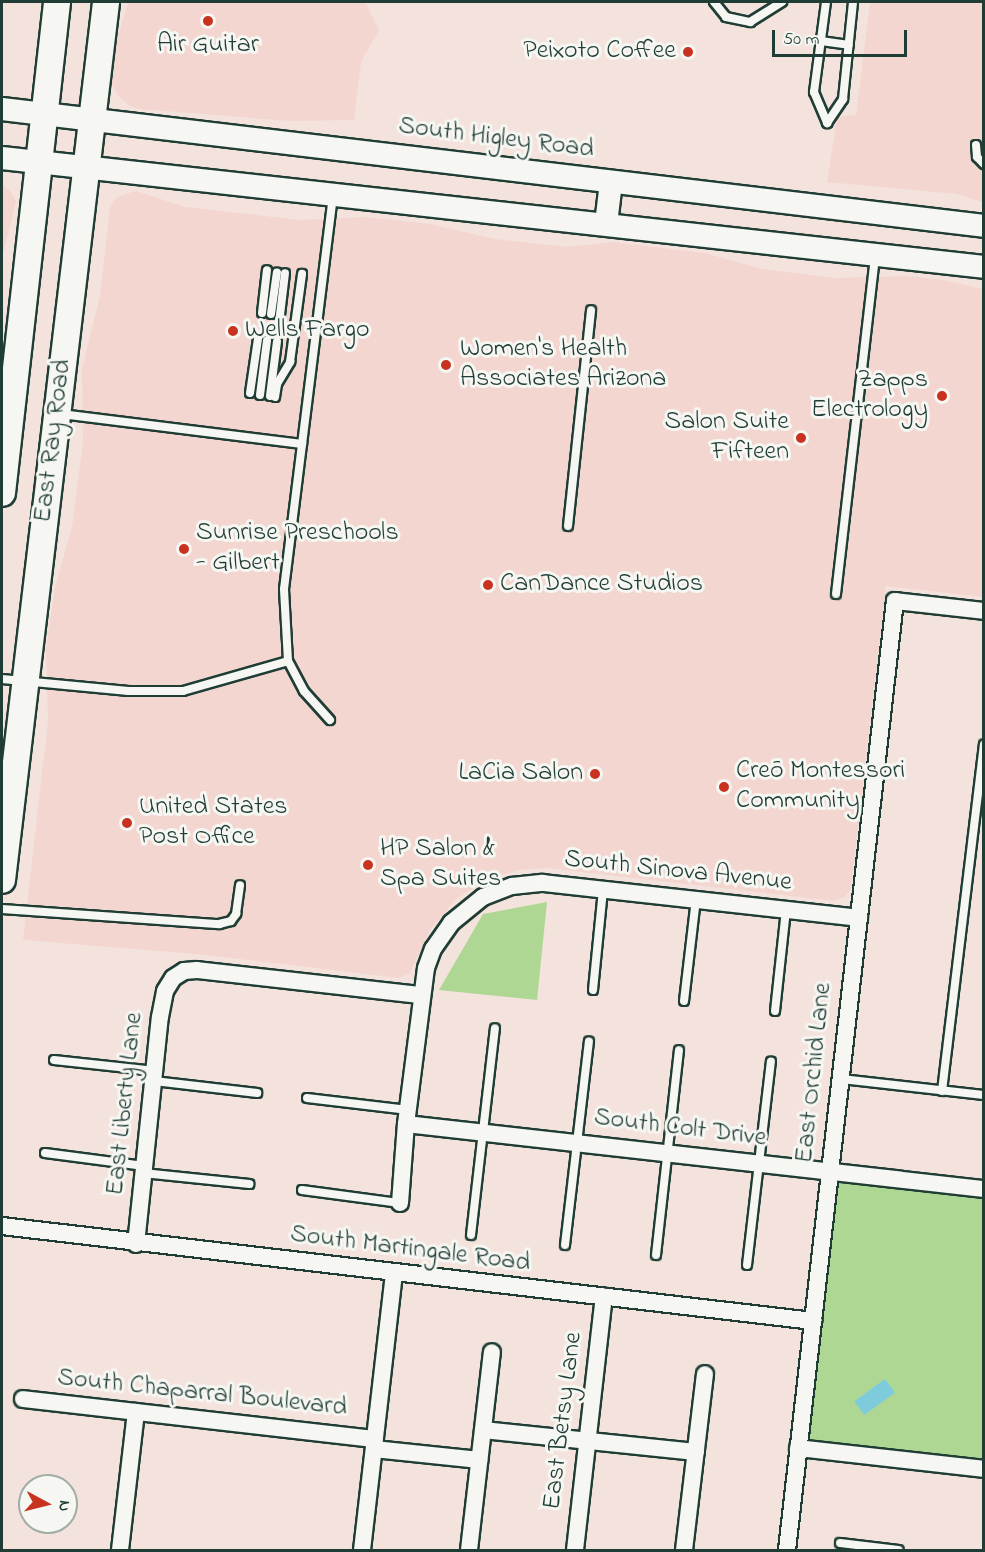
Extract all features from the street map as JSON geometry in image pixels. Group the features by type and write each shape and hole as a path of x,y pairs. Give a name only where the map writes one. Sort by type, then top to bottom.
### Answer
{"main road":[{"name":"East Ray Road","path":"2,492 37,163 57,2"},
{"name":"East Ray Road","path":"2,880 13,680 57,414 106,2"},
{"name":"South Higley Road","path":"2,109 984,226"},
{"path":"2,158 984,267"},
{"path":"606,224 610,182"}],"street":[{"name":"East Orchid Lane","path":"787,1551 895,601 984,611"},
{"name":"South Sinova Avenue","path":"400,1203 421,995 429,958 444,931 466,909 493,893 533,883 859,918"},
{"name":"East Liberty Lane","path":"136,1244 164,996 169,982 177,975 197,970 421,995"},
{"name":"South Colt Drive","path":"407,1117 483,1132 984,1189"},
{"name":"South Martingale Road","path":"2,1226 136,1244 813,1321"},
{"path":"363,1551 394,1273"},
{"name":"East Betsy Lane","path":"575,1551 604,1297"},
{"path":"469,1551 492,1352"},
{"path":"684,1551 705,1374"},
{"name":"South Chaparral Boulevard","path":"23,1399 136,1412 479,1460"},
{"path":"120,1551 136,1412"},
{"path":"483,1430 696,1452"},
{"path":"798,1448 984,1469"}],"lane":[{"path":"714,2 726,17 750,22 782,2"},
{"path":"826,2 814,92 827,123 843,99 853,2"},
{"path":"821,41 849,45"},
{"path":"976,145 977,157 984,164"},
{"path":"330,720 304,692 288,661 284,589 333,196"},
{"path":"836,594 875,254"},
{"path":"276,272 271,314 276,272"},
{"path":"268,340 272,396 290,362 302,274"},
{"path":"568,526 591,310"},
{"path":"250,393 268,340"},
{"path":"260,395 268,340"},
{"path":"57,414 302,444"},
{"path":"13,680 128,691 183,691 288,661"},
{"path":"942,1090 984,745"},
{"path":"2,909 219,924 231,921 236,914 240,885"},
{"path":"593,990 603,889"},
{"path":"684,1001 696,899"},
{"path":"776,1011 786,910"},
{"path":"471,1235 495,1028"},
{"path":"565,1245 589,1041"},
{"path":"657,1255 679,1050"},
{"path":"54,1060 258,1093"},
{"path":"747,1264 771,1061"},
{"path":"840,1079 984,1095"},
{"path":"307,1098 407,1117"},
{"path":"45,1154 249,1184"},
{"path":"302,1190 400,1203"},
{"path":"840,1544 899,1551"}],"shaded area":[{"path":"128,2 365,2 379,30 361,62 354,120 290,121 139,109 130,106 119,97 111,82 116,44"},
{"path":"870,2 983,2 983,202 956,194 827,182 837,117 856,115"},
{"path":"2,184 11,192 16,201 2,258"},
{"path":"136,191 185,207 299,220 364,217 430,224 495,239 568,247 612,242 705,253 762,269 835,278 907,276 943,280 983,289 983,597 886,586 851,888 845,897 834,901 546,868 520,870 488,879 456,899 430,930 410,973 399,978 197,954 23,940 48,721 46,648 55,587 72,527 83,442 82,369 100,296 110,208 115,199"}],"green space":[{"path":"547,902 537,1000 439,990 483,914"},
{"path":"839,1180 983,1196 983,1463 809,1443"}],"water":[{"path":"885,1379 895,1393 864,1415 854,1401"}],"place":[{"name":"Air Guitar","path":"208,21"},
{"name":"Peixoto Coffee","path":"688,52"},
{"name":"Wells Fargo","path":"233,331"},
{"name":"Women's Health Associates Arizona","path":"446,365"},
{"name":"Zapps Electrology","path":"942,396"},
{"name":"Salon Suite Fifteen","path":"801,438"},
{"name":"Sunrise Preschools - Gilbert","path":"184,549"},
{"name":"CanDance Studios","path":"488,585"},
{"name":"LaCia Salon","path":"595,774"},
{"name":"Creō Montessori Community","path":"724,787"},
{"name":"United States Post Office","path":"127,823"},
{"name":"HP Salon & Spa Suites","path":"368,865"}]}
